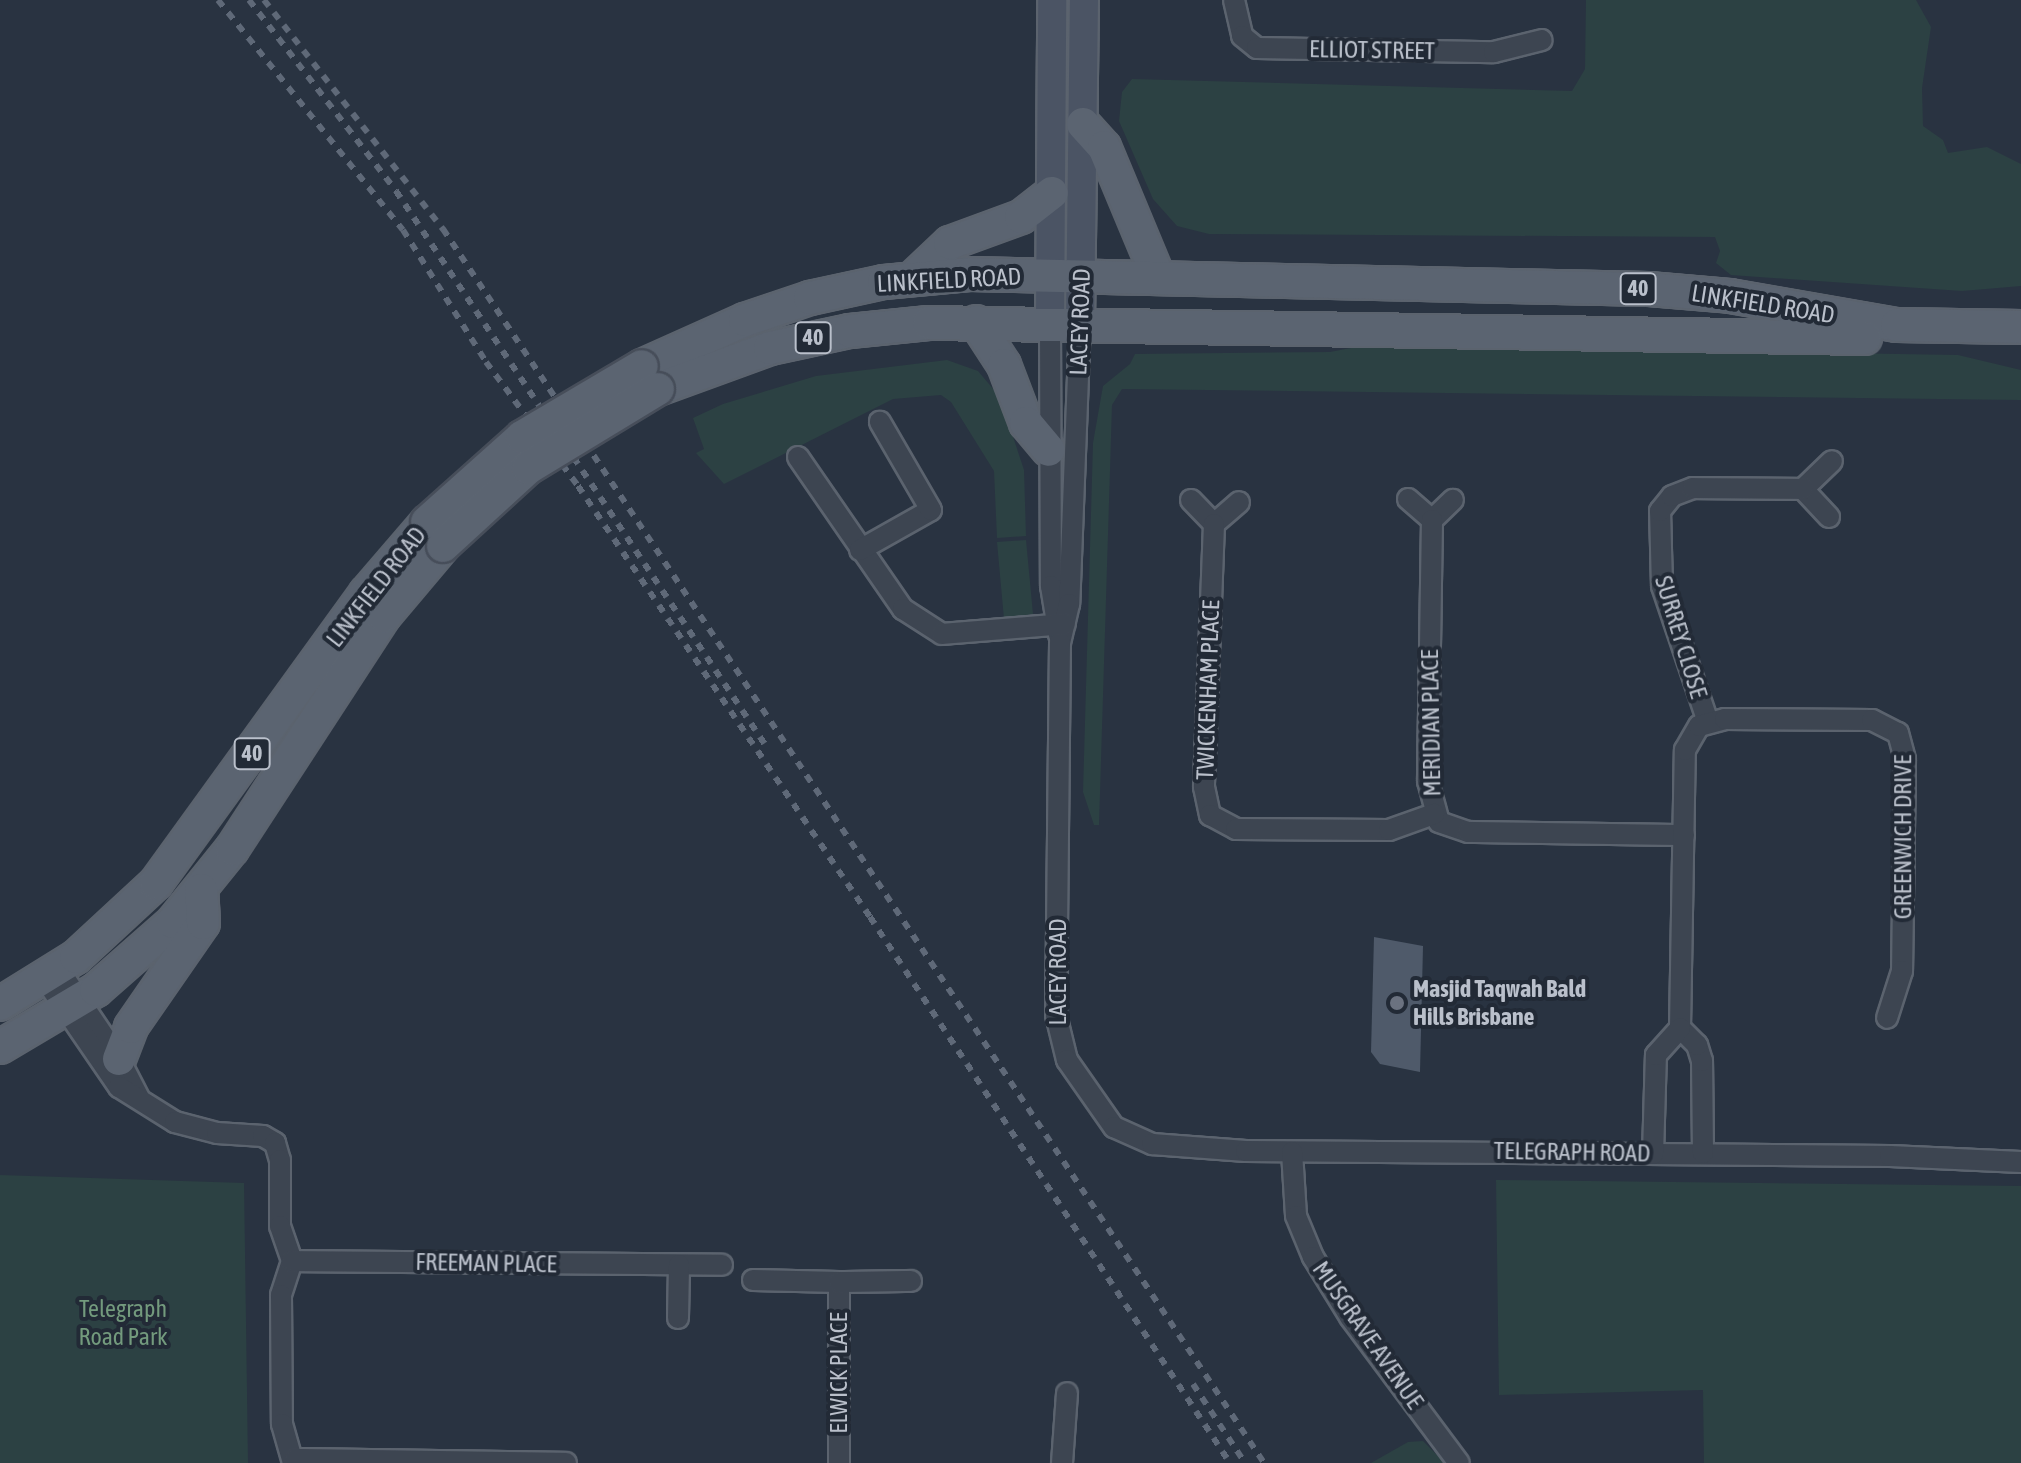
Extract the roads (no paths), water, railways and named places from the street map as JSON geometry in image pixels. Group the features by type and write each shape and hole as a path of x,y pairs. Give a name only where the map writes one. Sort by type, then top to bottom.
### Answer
{"main road":[{"path":"1083,124 1104,147 1158,277"},
{"path":"913,278 950,243 1021,217 1052,193"},
{"name":"LINKFIELD ROAD","path":"52,974 129,910 177,857 366,593 435,534 650,378 788,304 913,278 1158,277 1649,289 1730,296 1897,325 2021,327"},
{"path":"976,322 1004,365 1026,423 1049,450"},
{"name":"LINKFIELD ROAD","path":"650,378 807,339 883,326 976,322 2021,341"},
{"name":"LINKFIELD ROAD","path":"73,1006 155,939 201,890 384,616 435,534"},
{"path":"119,1059 131,1027 203,923 201,890"},
{"name":"40","path":"0,1004 52,974"},
{"name":"40","path":"0,1047 73,1006"}],"street":[{"name":"LACEY ROAD","path":"1052,0 1052,193 1067,276"},
{"name":"LACEY ROAD","path":"1084,0 1083,124 1065,324 1057,1027 1067,1060 1105,1116 1124,1134"},
{"name":"ELLIOT STREET","path":"1234,0 1242,36 1257,48 1494,52 1542,40"},
{"name":"LACEY ROAD","path":"1061,630 1051,586 1049,450 1065,324"},
{"path":"860,550 931,510 880,422"},
{"path":"798,457 894,601 942,634 1061,630"},
{"path":"1829,517 1803,489 1832,461"},
{"name":"SURREY CLOSE","path":"1708,722 1662,586 1660,511 1672,496 1693,488 1803,489"},
{"path":"1408,499 1432,520 1453,500"},
{"path":"1191,500 1214,524 1239,502"},
{"name":"MERIDIAN PLACE","path":"1432,520 1428,781 1434,814 1446,828 1468,832 1684,835"},
{"name":"TWICKENHAM PLACE","path":"1214,524 1204,787 1210,815 1236,829 1389,830 1434,814"},
{"name":"GREENWICH DRIVE","path":"1708,722 1872,720 1898,733 1905,760 1902,971 1887,1018"},
{"path":"1653,1154 1656,1055 1680,1028 1686,744 1708,722"},
{"path":"52,974 119,1087 192,1128 263,1136 275,1143 280,1160 280,1226 292,1261 281,1295 282,1424 294,1461 566,1463"},
{"path":"73,1006 119,1059 139,1098"},
{"path":"1680,1028 1697,1045 1702,1061 1703,1153"},
{"name":"TELEGRAPH ROAD","path":"1124,1134 1166,1146 1292,1152 1703,1153 2021,1162"},
{"name":"MUSGRAVE AVENUE","path":"1292,1152 1296,1216 1313,1257 1350,1317 1459,1463"},
{"name":"FREEMAN PLACE","path":"292,1261 722,1265"},
{"path":"678,1318 679,1265"},
{"name":"ELWICK PLACE","path":"753,1280 911,1281"},
{"name":"ELWICK PLACE","path":"839,1282 839,1463"},
{"path":"1062,1463 1067,1393"}],"railway":[{"path":"218,0 403,230 486,362 578,486 870,917 1230,1463"},
{"path":"249,0 396,191 766,746"},
{"path":"264,0 443,229 1264,1463"},
{"path":"1193,1384 1245,1463"}],"place":[{"name":"Masjid Taqwah Bald Hills Brisbane","path":"1397,1003"}],"park label":[{"name":"Telegraph Road Park","path":"123,1323"}]}
